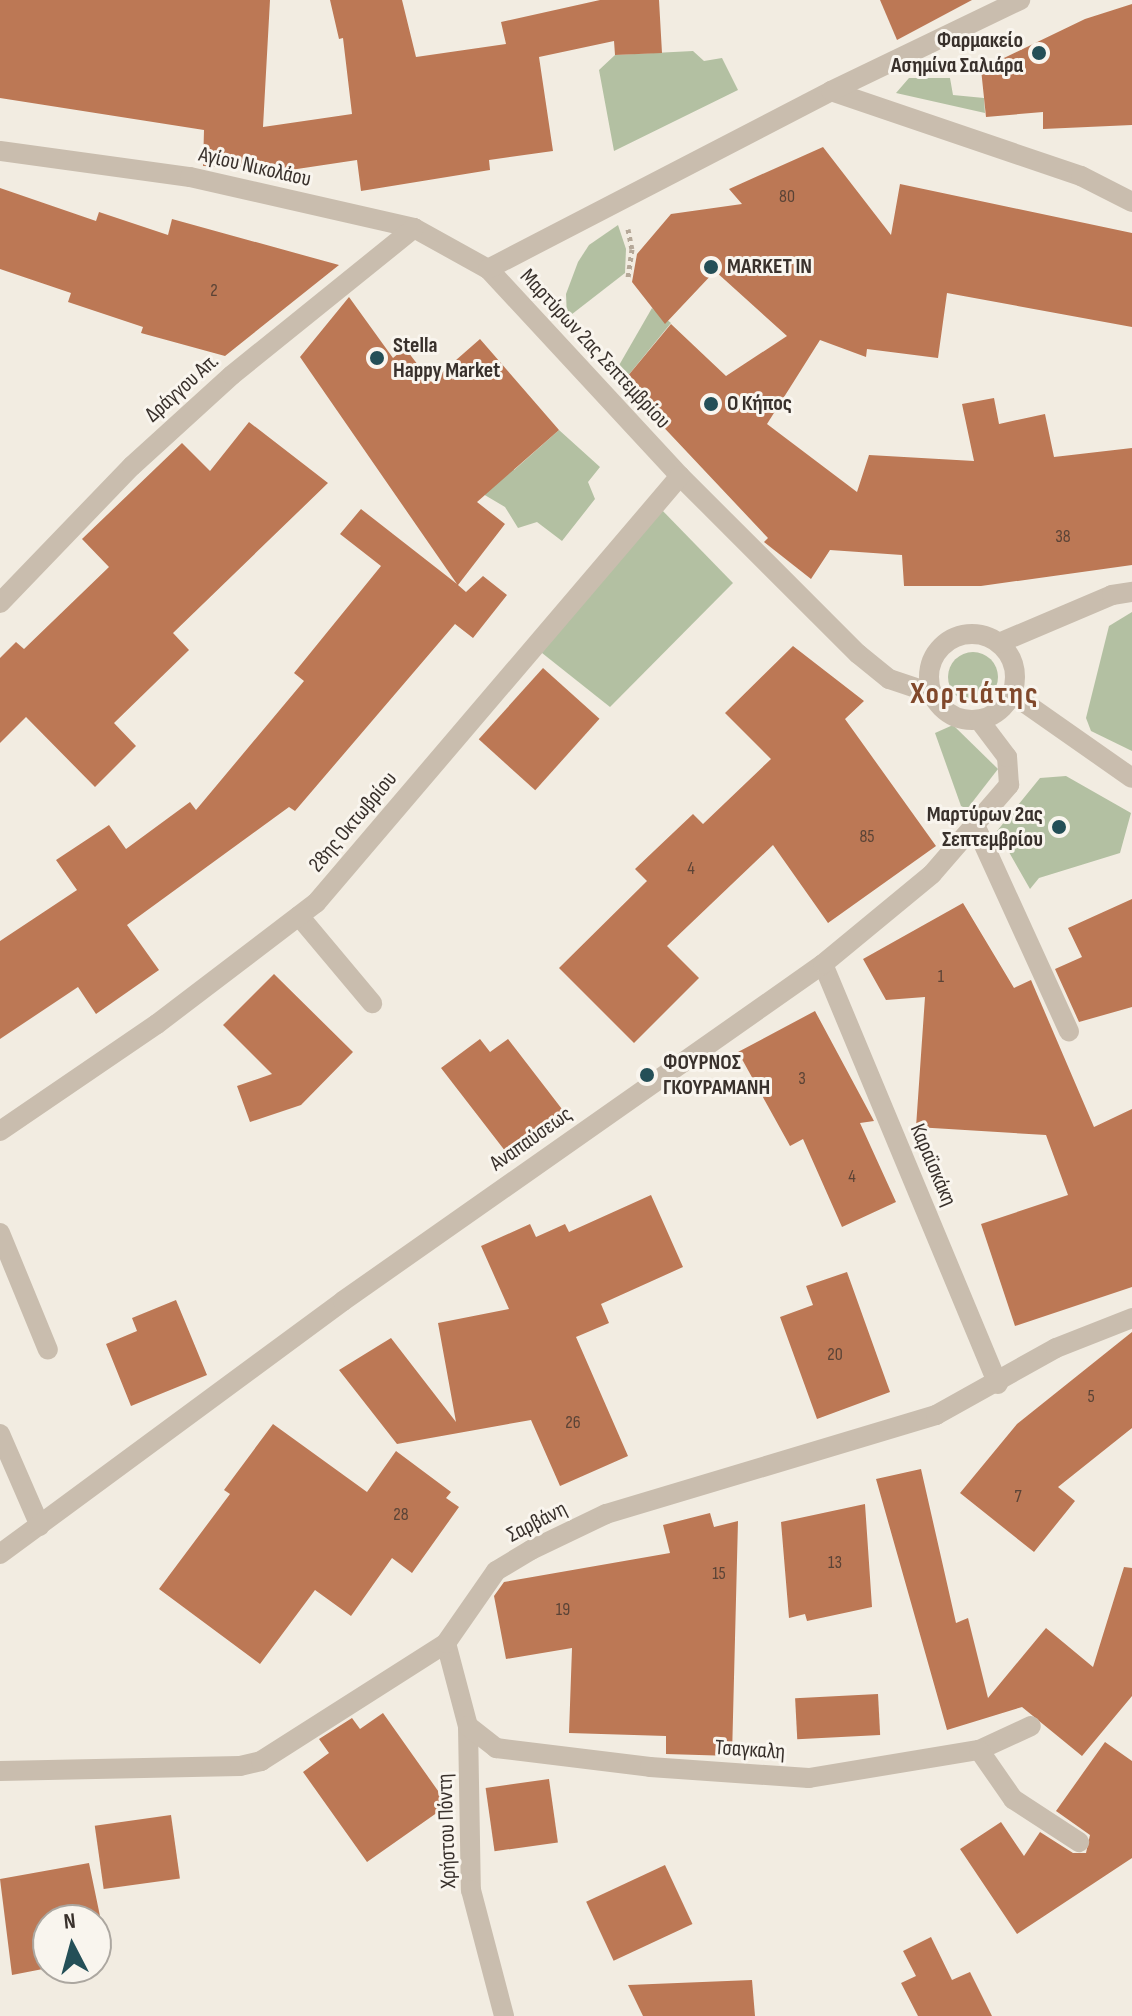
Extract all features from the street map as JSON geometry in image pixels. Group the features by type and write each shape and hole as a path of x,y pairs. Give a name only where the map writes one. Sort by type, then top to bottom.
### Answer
{"street":[{"name":"Μαρτύρων 2ας Σεπτεμβρίου","path":"931,693 889,679 858,654 680,476 488,269 831,91 1020,0"},
{"path":"831,91 1081,176 1132,202"},
{"name":"Αγίου Νικολάου","path":"0,151 190,177 414,228 488,269"},
{"name":"Δράγγου Απ.","path":"0,603 154,445 414,228"},
{"name":"28ης Οκτωβρίου","path":"0,1131 157,1024 299,916 327,891 680,476"},
{"path":"999,643 1112,595 1132,592"},
{"path":"972,633 999,643 1014,666 1012,694 1004,707 979,720 956,719 931,693 930,664 946,642 972,633"},
{"path":"1012,694 1132,778"},
{"name":"Αναπαύσεως","path":"0,1554 343,1301 823,964 932,874 1009,785 1007,757 979,720"},
{"path":"974,823 1069,1031"},
{"path":"299,916 372,1003"},
{"name":"Καραϊσκάκη","path":"823,964 998,1384"},
{"path":"0,1233 48,1350"},
{"name":"Σαρβάνη","path":"0,1771 240,1766 261,1761 446,1643 496,1571 606,1514 936,1415 998,1384 1056,1348 1132,1318"},
{"path":"0,1434 40,1526"},
{"name":"Χρήστου Πόντη","path":"446,1643 468,1726 471,1890 504,2016"},
{"name":"Τσαγκαλη","path":"468,1726 496,1748 650,1767 809,1778 979,1750 1031,1726"},
{"path":"979,1750 1013,1799 1079,1842"}],"path":[{"path":"621,201 632,249 628,277"}],"green space":[{"path":"693,51 704,61 722,58 738,90 614,151 599,70 615,55"},
{"path":"909,78 950,78 953,95 984,98 985,113 896,93"},
{"path":"618,225 626,249 625,273 567,318 566,294 578,262 589,245"},
{"path":"652,308 671,323 622,383 614,374"},
{"path":"475,426 514,470 559,430 600,467 588,482 595,499 562,541 537,522 518,528 505,507 461,481"},
{"path":"659,507 733,583 610,707 537,649"},
{"path":"1132,612 1132,751 1091,731 1086,718 1109,626"},
{"path":"963,653 983,653 997,667 997,687 983,701 963,701 949,687 949,667"},
{"path":"953,725 998,769 967,809 961,806 935,733"},
{"path":"1066,776 1131,813 1120,853 1039,878 1030,889 997,831 1040,778"}],"building":[{"path":"0,0 270,0 263,127 352,114 343,38 339,39 330,0 402,0 416,57 506,44 501,22 600,0 659,0 662,53 615,55 614,41 539,57 553,151 489,160 490,170 361,191 357,160 277,172 276,168 203,166 204,130 0,98"},
{"path":"880,0 972,0 897,40"},
{"path":"1132,4 1132,125 1043,129 1043,112 986,117 981,69 1085,19"},
{"path":"823,147 891,235 900,184 1132,233 1132,327 947,293 938,358 867,349 866,357 820,340 767,424 857,492 869,455 974,461 962,404 994,398 999,424 1045,414 1054,457 1132,448 1132,565 981,586 904,586 902,555 830,550 811,579 764,542 768,538 622,383 671,324 726,376 787,336 715,271 665,324 632,282 637,254 671,214 742,204 729,189"},
{"path":"0,188 96,221 99,212 168,235 172,219 339,265 225,356 141,333 143,327 68,302 71,293 0,269"},
{"path":"349,297 393,358 405,348 431,382 480,339 559,430 477,502 505,524 458,585 466,592 483,576 507,595 473,638 455,624 295,811 289,807 127,925 159,970 96,1014 78,987 0,1039 0,941 77,890 56,860 109,825 126,849 190,802 196,810 304,681 294,673 381,566 340,534 361,509 457,584 300,357"},
{"path":"249,422 328,483 173,633 189,650 114,723 136,746 95,787 26,717 0,743 0,658 16,642 24,649 109,567 82,539 182,443 210,471"},
{"path":"793,646 864,701 845,719 936,846 828,923 773,845 667,946 699,978 634,1043 559,968 647,881 635,869 693,814 703,824 771,759 725,713"},
{"path":"543,668 599,719 535,790 479,739"},
{"path":"1132,899 1132,1007 1079,1022 1055,969 1082,957 1068,928"},
{"path":"963,903 1014,988 1031,980 1094,1127 1132,1109 1132,1287 1015,1326 981,1224 1068,1195 1046,1135 916,1127 925,997 886,1000 863,959"},
{"path":"274,974 353,1052 301,1105 250,1122 237,1086 272,1074 223,1025"},
{"path":"815,1011 874,1121 860,1123 896,1202 842,1227 803,1139 790,1146 738,1052"},
{"path":"480,1039 490,1052 508,1039 565,1113 509,1156 441,1068"},
{"path":"651,1195 683,1267 601,1304 609,1323 576,1337 628,1456 560,1486 531,1420 397,1444 339,1370 391,1338 456,1422 438,1323 509,1309 481,1246 530,1224 536,1237 565,1224 569,1232"},
{"path":"847,1272 890,1392 817,1419 780,1317 813,1305 806,1286"},
{"path":"176,1300 207,1375 131,1406 106,1344 137,1331 132,1318"},
{"path":"1132,1332 1132,1428 1058,1487 1075,1501 1034,1552 960,1493 1017,1424"},
{"path":"273,1424 367,1492 396,1451 451,1492 446,1498 459,1507 412,1573 392,1558 351,1616 315,1590 260,1664 159,1589 230,1494 224,1490"},
{"path":"921,1469 956,1623 968,1618 988,1698 1046,1628 1093,1667 1124,1567 1132,1568 1132,1696 1082,1756 1022,1707 947,1730 876,1479"},
{"path":"865,1504 872,1607 807,1621 805,1614 789,1618 781,1522"},
{"path":"710,1513 714,1527 738,1521 732,1756 666,1754 666,1736 569,1733 572,1648 506,1659 494,1596 504,1582 670,1553 663,1525"},
{"path":"878,1694 880,1735 797,1739 795,1698"},
{"path":"383,1713 448,1805 367,1862 303,1772 329,1753 319,1739 352,1718 360,1729"},
{"path":"1105,1742 1132,1761 1132,1858 1017,1934 960,1849 1001,1822 1024,1856 1040,1832 1073,1853 1086,1853 1090,1835 1056,1811"},
{"path":"549,1779 558,1842 495,1851 486,1788"},
{"path":"171,1815 180,1878 104,1889 95,1826"},
{"path":"89,1863 98,1904 32,1904 32,1971 12,1975 0,1879"},
{"path":"665,1865 692,1924 614,1961 586,1902"},
{"path":"931,1937 952,1980 970,1972 992,2016 918,2016 901,1983 916,1976 903,1951"},
{"path":"752,1980 755,2016 643,2016 628,1985"}],"place":[{"name":"Φαρμακείο Ασημίνα Σαλιάρα","path":"1039,53"},
{"name":"MARKET IN","path":"711,267"},
{"name":"Stella Happy Market","path":"377,358"},
{"name":"Ο Κήπος","path":"711,404"},
{"name":"Μαρτύρων 2ας Σεπτεμβρίου","path":"1059,827"},
{"name":"ΦΟΥΡΝΟΣ ΓΚΟΥΡΑΜΑΝΗ","path":"647,1075"}],"district":[{"name":"Χορτιάτης","path":"975,694"}]}
